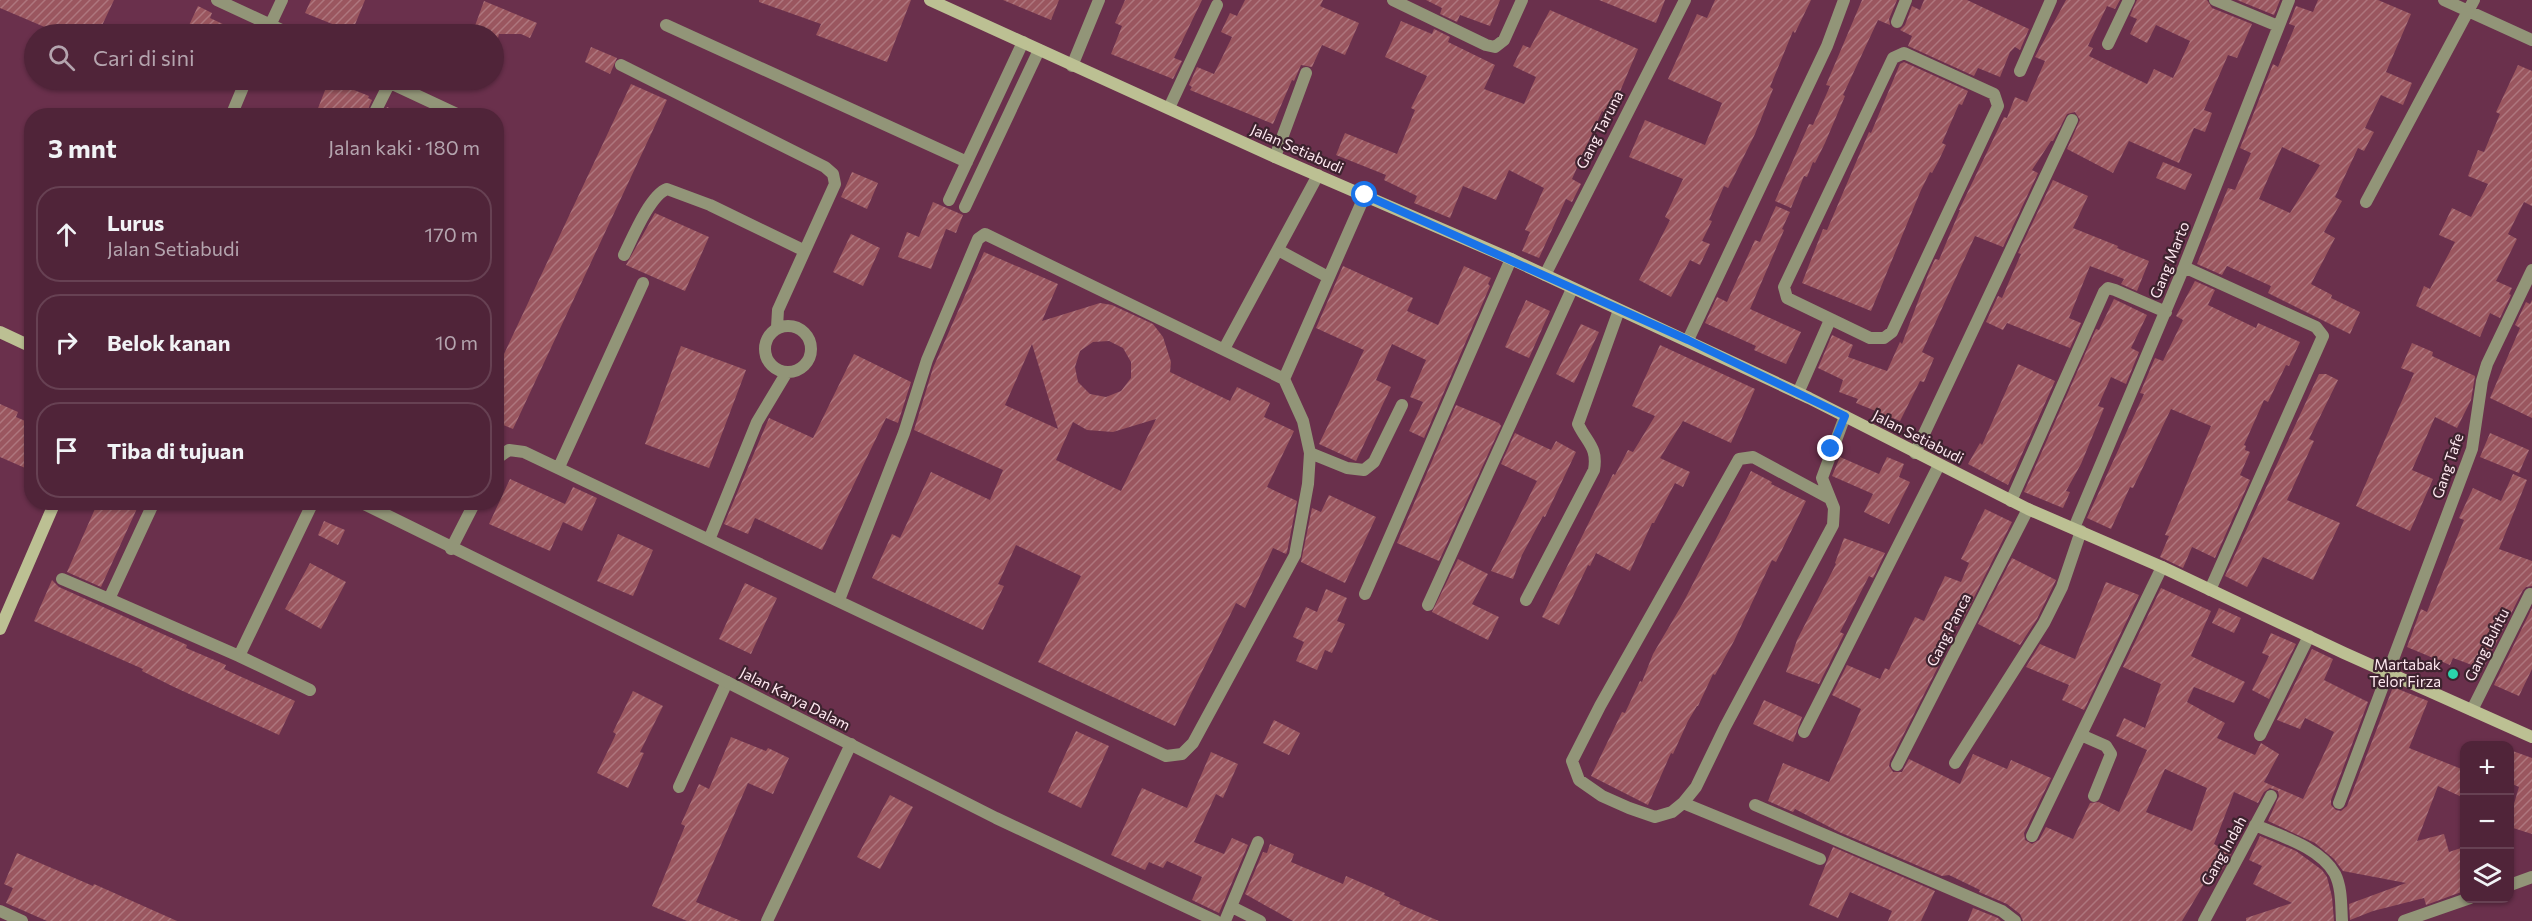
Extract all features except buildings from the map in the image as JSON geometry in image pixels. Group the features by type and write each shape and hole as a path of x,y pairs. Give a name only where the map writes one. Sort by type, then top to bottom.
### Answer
{"street":[{"path":"217,0 258,24"},
{"path":"271,24 282,0"},
{"name":"Jalan Setiabudi","path":"930,0 1072,66 1511,259 1572,289 1688,340 1845,416 2028,509 2162,567 2532,737"},
{"path":"1072,66 1099,0"},
{"path":"1393,0 1486,45 1495,47 1504,40 1522,0"},
{"name":"Gang Taruna","path":"1545,275 1685,0"},
{"path":"1688,340 1827,46 1844,0"},
{"path":"1897,21 1906,0"},
{"path":"2020,71 2050,0"},
{"path":"2108,44 2129,0"},
{"path":"2215,0 2278,26"},
{"name":"Gang Marto","path":"1955,763 2048,615 2062,586 2078,530 2289,0"},
{"path":"2444,0 2470,5 2532,40"},
{"path":"1169,108 1217,5"},
{"path":"2366,202 2470,5"},
{"path":"666,25 967,162"},
{"path":"949,200 1023,42"},
{"path":"965,207 1039,50"},
{"path":"1904,53 1994,94 1998,105 1892,332 1884,338 1870,338 1830,320 1787,298 1784,292 1785,282 1893,58 1904,53"},
{"path":"621,65 825,167 833,174 835,184 803,250 778,310 777,327 767,338 765,350 768,361 776,369 787,372 797,371 805,366 810,358 812,348 809,339 803,331 794,327 777,327"},
{"path":"1275,157 1306,73"},
{"path":"234,108 242,90"},
{"path":"377,108 384,90"},
{"path":"406,90 444,108"},
{"path":"1915,453 2072,120"},
{"path":"1224,349 1318,176"},
{"path":"624,255 649,207 660,193 667,189 710,205 803,250"},
{"path":"1284,379 1365,195"},
{"path":"504,452 516,450 559,467 1166,756 1182,754 1193,743 1295,555 1308,484 1310,453 1303,421 1284,379 985,234 978,239 927,360 904,433 839,600"},
{"path":"1278,250 1328,277"},
{"path":"1365,594 1511,259"},
{"path":"2184,267 2316,327 2323,336 2210,590"},
{"name":"Gang Tafe","path":"2339,803 2472,449 2482,381 2487,364 2532,270"},
{"path":"559,467 643,283"},
{"path":"2011,501 2104,292 2108,288 2115,290 2166,312"},
{"path":"1428,605 1572,289"},
{"path":"1526,600 1594,470 1596,458 1594,448 1585,439 1578,424 1580,413 1619,310"},
{"path":"1798,393 1830,320"},
{"path":"0,332 24,343"},
{"path":"709,540 757,422 787,372"},
{"path":"1310,453 1347,468 1364,470 1374,462 1402,405"},
{"path":"1829,498 1753,457 1739,459 1605,696 1572,761 1579,780 1602,796 1656,817 1672,812 1696,787 1725,727 1833,525 1834,508 1822,478 1845,416"},
{"path":"1804,732 1940,465"},
{"name":"Gang Panca","path":"1897,765 2028,509"},
{"path":"0,629 52,510"},
{"path":"109,599 150,510"},
{"path":"239,656 309,510"},
{"name":"Jalan Karya Dalam","path":"375,510 451,549 727,682 996,818 1216,921"},
{"path":"451,549 471,510"},
{"path":"2032,836 2162,567"},
{"path":"62,579 239,656 310,690"},
{"name":"Gang Buhtu","path":"2472,710 2530,594"},
{"path":"2260,735 2309,636"},
{"path":"679,787 727,682"},
{"path":"2081,735 2106,746 2111,754 2094,796"},
{"path":"767,921 851,744"},
{"name":"Gang Indah","path":"2204,921 2271,796"},
{"path":"1683,803 1820,859"},
{"path":"1755,805 2002,911 2015,921"},
{"path":"2256,825 2303,847 2319,857 2335,873 2342,921"},
{"path":"1225,921 1258,842"},
{"path":"2514,884 2532,877"},
{"path":"2404,921 2460,901"},
{"path":"1232,907 1260,921"},
{"path":"0,911 22,921"}],"place":[{"name":"Martabak Telor Firza","path":"2453,674"}],"route":[{"path":"1365,195 1688,340 1845,416 1831,449"}]}
